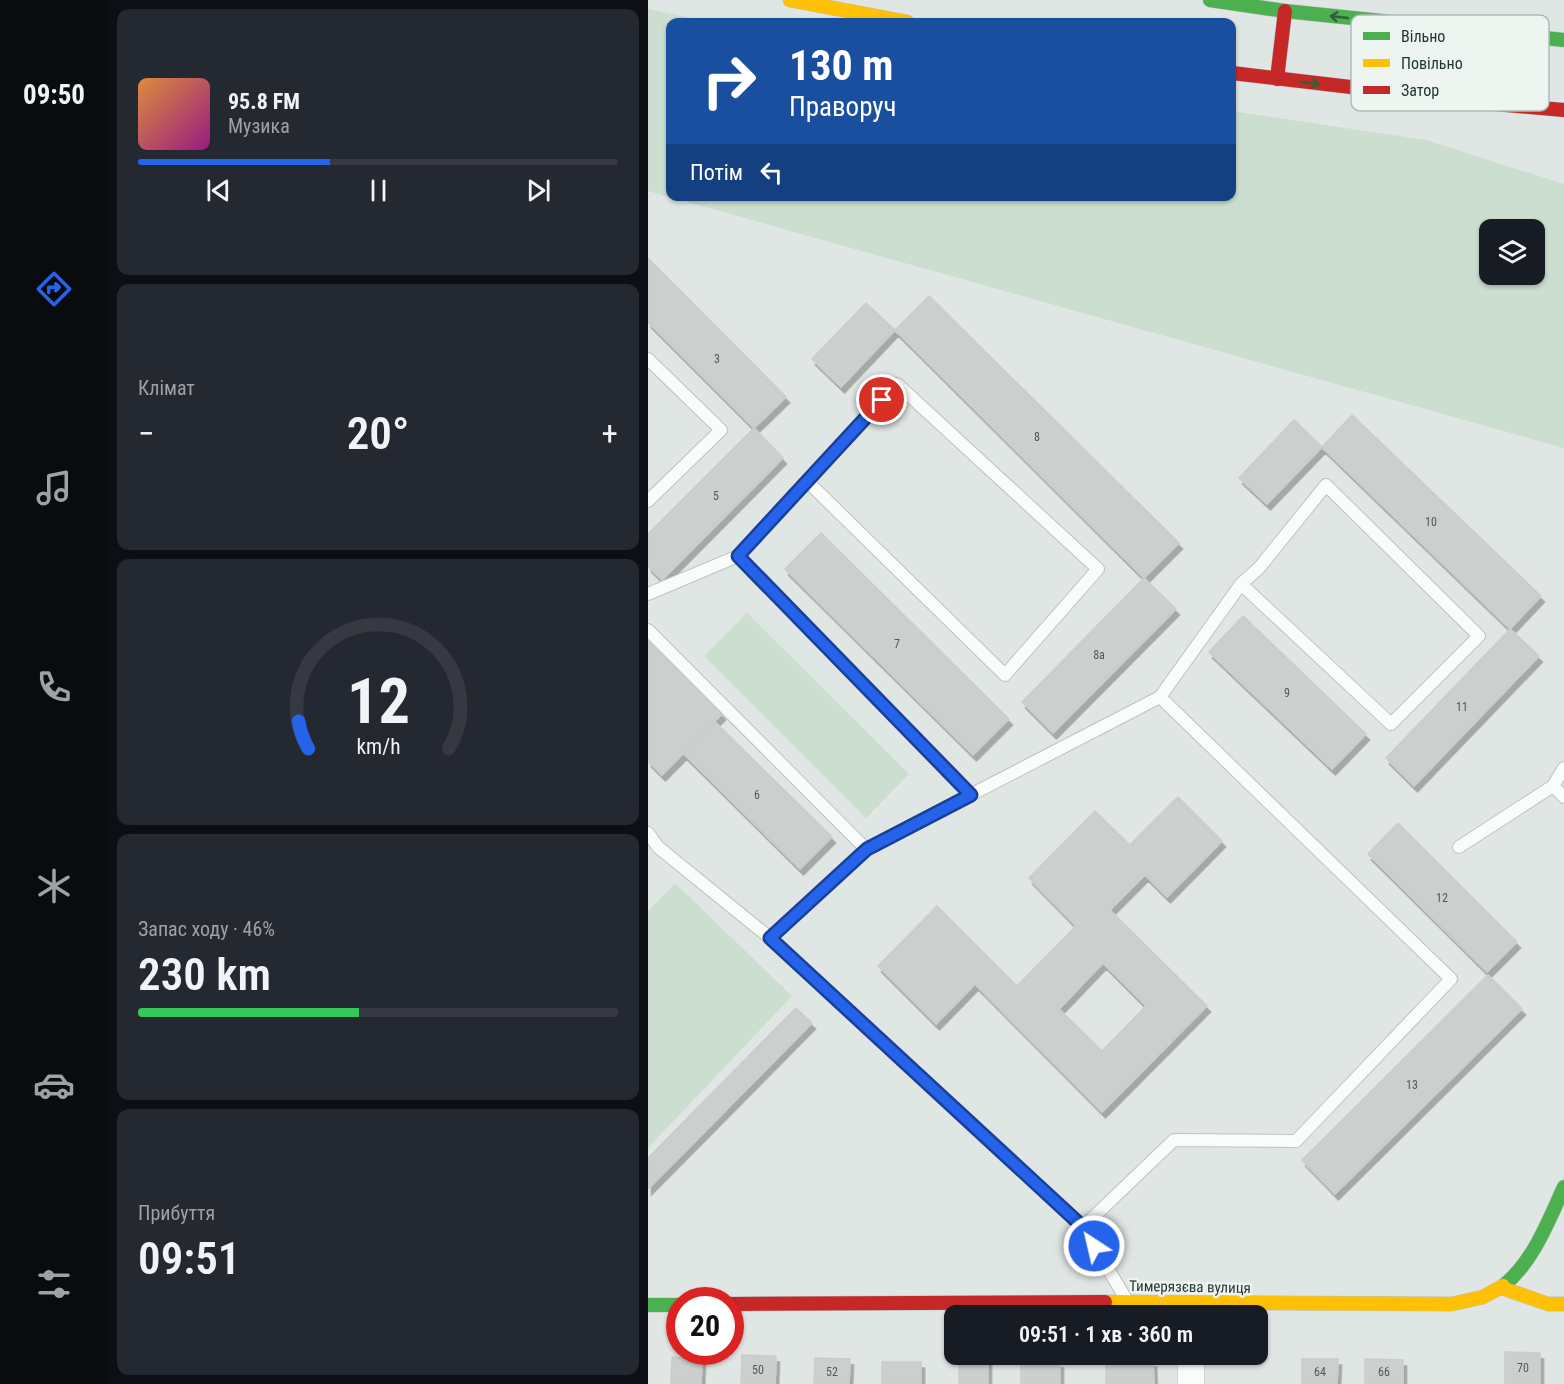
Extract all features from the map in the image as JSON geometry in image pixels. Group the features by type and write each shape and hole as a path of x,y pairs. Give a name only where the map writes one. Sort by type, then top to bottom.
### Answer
{"street":[{"path":"790,0 886,18"},
{"path":"1210,0 1351,18"},
{"path":"1277,79 1285,11"},
{"path":"1549,38 1564,40"},
{"path":"1236,74 1351,87"},
{"path":"1549,109 1564,110"},
{"path":"1564,1187 1539,1240 1523,1266 1502,1288 1548,1304 1564,1304"},
{"name":"Тимерязєва вулиця","path":"1268,1308 1452,1304 1477,1299 1502,1288"},
{"name":"Тимерязєва вулиця","path":"744,1304 1128,1302 1152,1305"},
{"path":"648,1305 666,1305"},
{"path":"1191,1365 1191,1384"}],"lane":[{"path":"648,359 721,430 648,501"},
{"path":"648,594 738,556 807,481 897,384 1098,569 1005,675 807,481"},
{"path":"770,938 867,849 1160,697 1240,584 1259,568 1326,485 1479,636 1391,724 1240,584"},
{"path":"738,556 971,795"},
{"path":"648,630 867,849"},
{"path":"1083,1227 1174,1140 1296,1141 1451,979 1160,697"},
{"path":"1460,847 1553,786 1564,768"},
{"path":"1553,786 1564,797"},
{"path":"648,833 658,847 770,938 1083,1227 1128,1302"},
{"path":"648,857 658,847"}],"green space":[{"path":"648,9 692,18 666,18 666,196 648,191"},
{"path":"1236,112 1426,140 1564,184 1564,448 684,201 1236,201"},
{"path":"747,613 909,774 866,818 704,656"},
{"path":"675,883 792,996 648,1148 648,911"}],"building":[{"path":"648,258 786,397 754,428 648,322"},
{"path":"929,296 1179,543 1144,578 895,330"},
{"path":"866,303 895,330 841,387 812,359"},
{"path":"1352,415 1541,596 1510,629 1322,447"},
{"path":"1294,420 1322,447 1267,504 1239,478"},
{"path":"754,428 783,458 662,580 648,566 648,534"},
{"path":"821,533 1009,719 973,755 785,569"},
{"path":"1144,578 1176,609 1053,733 1022,702"},
{"path":"1243,616 1366,734 1332,769 1209,652"},
{"path":"1510,629 1539,656 1414,786 1386,758"},
{"path":"648,641 722,714 662,775 648,761"},
{"path":"714,721 832,837 800,869 683,753"},
{"path":"1178,797 1222,841 1167,897 1145,875 1110,910 1207,1006 1102,1112 975,984 936,1024 878,966 937,906 1017,986 1076,926 1029,878 1095,811 1130,845","holes":["1103,963 1146,1006 1102,1051 1059,1009"]},
{"path":"1398,823 1517,942 1487,972 1368,854"},
{"path":"1488,975 1522,1009 1335,1194 1302,1160"},
{"path":"796,1008 812,1023 648,1189 648,1158"},
{"path":"1505,1352 1540,1353 1540,1384 1505,1384"},
{"path":"744,1355 776,1356 775,1384 741,1384"},
{"path":"815,1358 850,1359 849,1384 814,1384"},
{"path":"1302,1359 1338,1359 1337,1384 1302,1384"},
{"path":"1365,1359 1403,1360 1403,1384 1365,1384"},
{"path":"882,1362 921,1362 921,1384 882,1384"},
{"path":"672,1365 702,1365 701,1384 671,1384"},
{"path":"959,1365 988,1365 988,1384 959,1384"},
{"path":"1021,1365 1060,1365 1060,1384 1021,1384"},
{"path":"1106,1365 1153,1365 1154,1384 1106,1384"}],"traffic: fast":[{"path":"1210,0 1351,18"},
{"path":"1549,38 1564,40"},
{"path":"1503,1286 1514,1276 1531,1253 1564,1187"},
{"path":"648,1305 666,1305"}],"traffic: slow":[{"path":"790,0 886,18"},
{"path":"1105,1302 1452,1304 1483,1297 1503,1286"},
{"path":"1502,1288 1548,1304 1564,1304"}],"traffic: jam":[{"path":"1277,79 1285,11"},
{"path":"1236,73 1351,87"},
{"path":"1549,109 1564,110"},
{"path":"744,1304 1105,1302"}],"route":[{"path":"882,400 738,556 971,795 867,849 770,938 1083,1227 1094,1246"}]}
